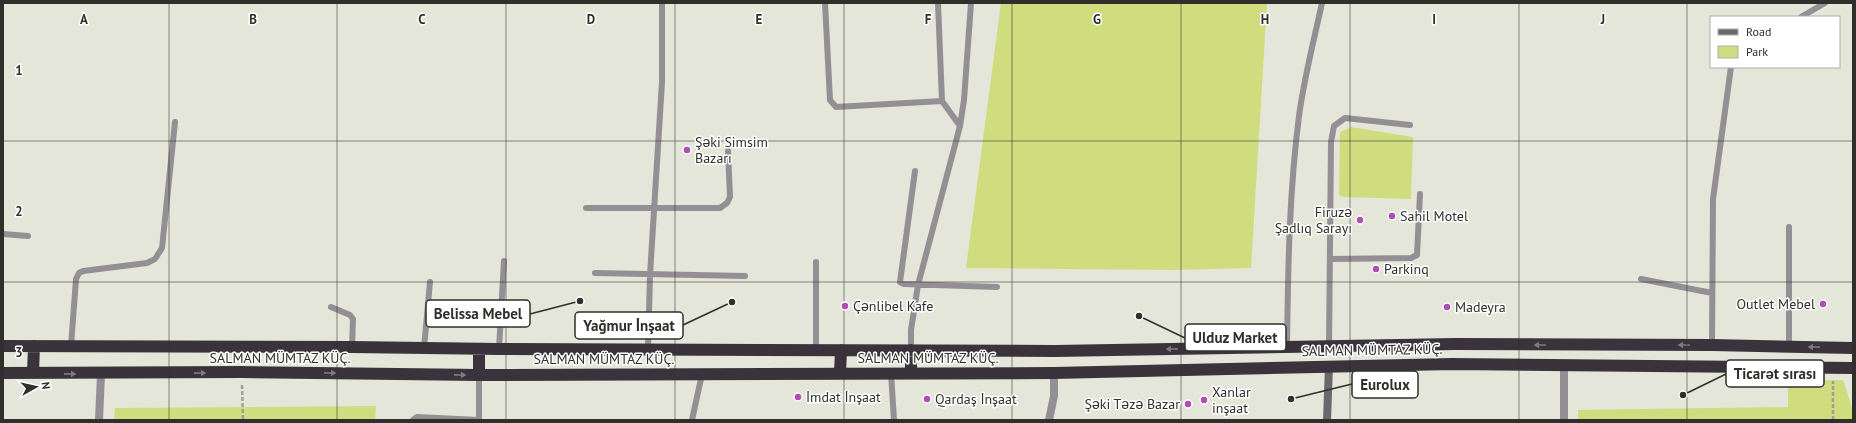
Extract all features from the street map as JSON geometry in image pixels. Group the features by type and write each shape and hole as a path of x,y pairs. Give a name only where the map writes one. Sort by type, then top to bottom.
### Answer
{"highway":[{"path":"3,346 352,347 499,350 1055,351 1329,346 1565,345 1712,345 1853,348"},
{"path":"1564,365 1565,345"},
{"path":"33,373 34,346"},
{"path":"1789,347 1789,367"},
{"path":"479,375 480,349"},
{"path":"840,374 841,350"},
{"path":"911,350 911,373"},
{"name":"SALMAN MÜMTAZ KÜÇ.","path":"3,373 101,374 242,372 479,375 1054,373 1452,364 1853,368"}],"main road":[{"path":"1327,420 1329,366"}],"street":[{"path":"1564,365 1564,420"},
{"path":"1049,420 1054,396 1054,373"},
{"path":"99,420 101,374"}],"lane":[{"path":"648,350 650,275 662,82 662,3"},
{"path":"825,3 830,100 836,107 942,101"},
{"path":"938,3 942,101 960,126"},
{"path":"911,350 911,330 918,285 960,126 964,100 971,3"},
{"path":"1287,347 1290,221 1299,115 1322,3"},
{"path":"1803,16 1825,3"},
{"path":"1712,345 1713,199 1731,68"},
{"path":"1329,346 1331,142 1334,126 1345,118 1410,125"},
{"path":"72,346 76,279 79,273 83,270 147,263 155,259 162,248 175,122"},
{"path":"586,208 720,208 727,204 730,196 728,151"},
{"path":"915,171 900,282 904,284 918,285 997,287"},
{"path":"1330,259 1411,258 1417,255 1420,194"},
{"path":"1789,227 1789,347"},
{"path":"3,234 28,236"},
{"path":"499,350 504,261"},
{"path":"816,262 816,350"},
{"path":"595,273 745,276"},
{"path":"1641,279 1712,293"},
{"path":"424,348 430,282"},
{"path":"331,307 350,315 353,319 352,347"},
{"path":"891,373 894,420"},
{"path":"692,420 702,374"},
{"path":"479,375 479,420"},
{"path":"413,420 416,417 486,420"}],"path":[{"path":"242,372 243,420"},
{"path":"1832,420 1833,380"}],"green space":[{"path":"1001,3 1267,3 1251,268 1173,270 966,268"},
{"path":"1351,127 1413,137 1411,199 1344,197 1339,195 1340,132"},
{"path":"1843,380 1853,411 1853,420 1578,420 1578,410 1788,407 1788,381"},
{"path":"376,406 375,420 114,420 115,408"}],"place":[{"name":"Şəki Simsim Bazarı","path":"687,150"},
{"name":"Sahil Motel","path":"1392,216"},
{"name":"Firuzə Şadlıq Sarayı","path":"1360,220"},
{"name":"Parkinq","path":"1376,269"},
{"name":"Belissa Mebel","path":"580,301"},
{"name":"Yağmur İnşaat","path":"732,302"},
{"name":"Outlet Mebel","path":"1823,304"},
{"name":"Çənlibel Kafe","path":"845,306"},
{"name":"Madeyra","path":"1447,307"},
{"name":"Ulduz Market","path":"1139,316"},
{"name":"Ticarət sırası","path":"1683,395"},
{"name":"İmdat İnşaat","path":"798,397"},
{"name":"Qardaş İnşaat","path":"927,399"},
{"name":"Eurolux","path":"1291,399"},
{"name":"Xanlar inşaat","path":"1204,400"},
{"name":"Şəki Təzə Bazar","path":"1188,404"}]}
